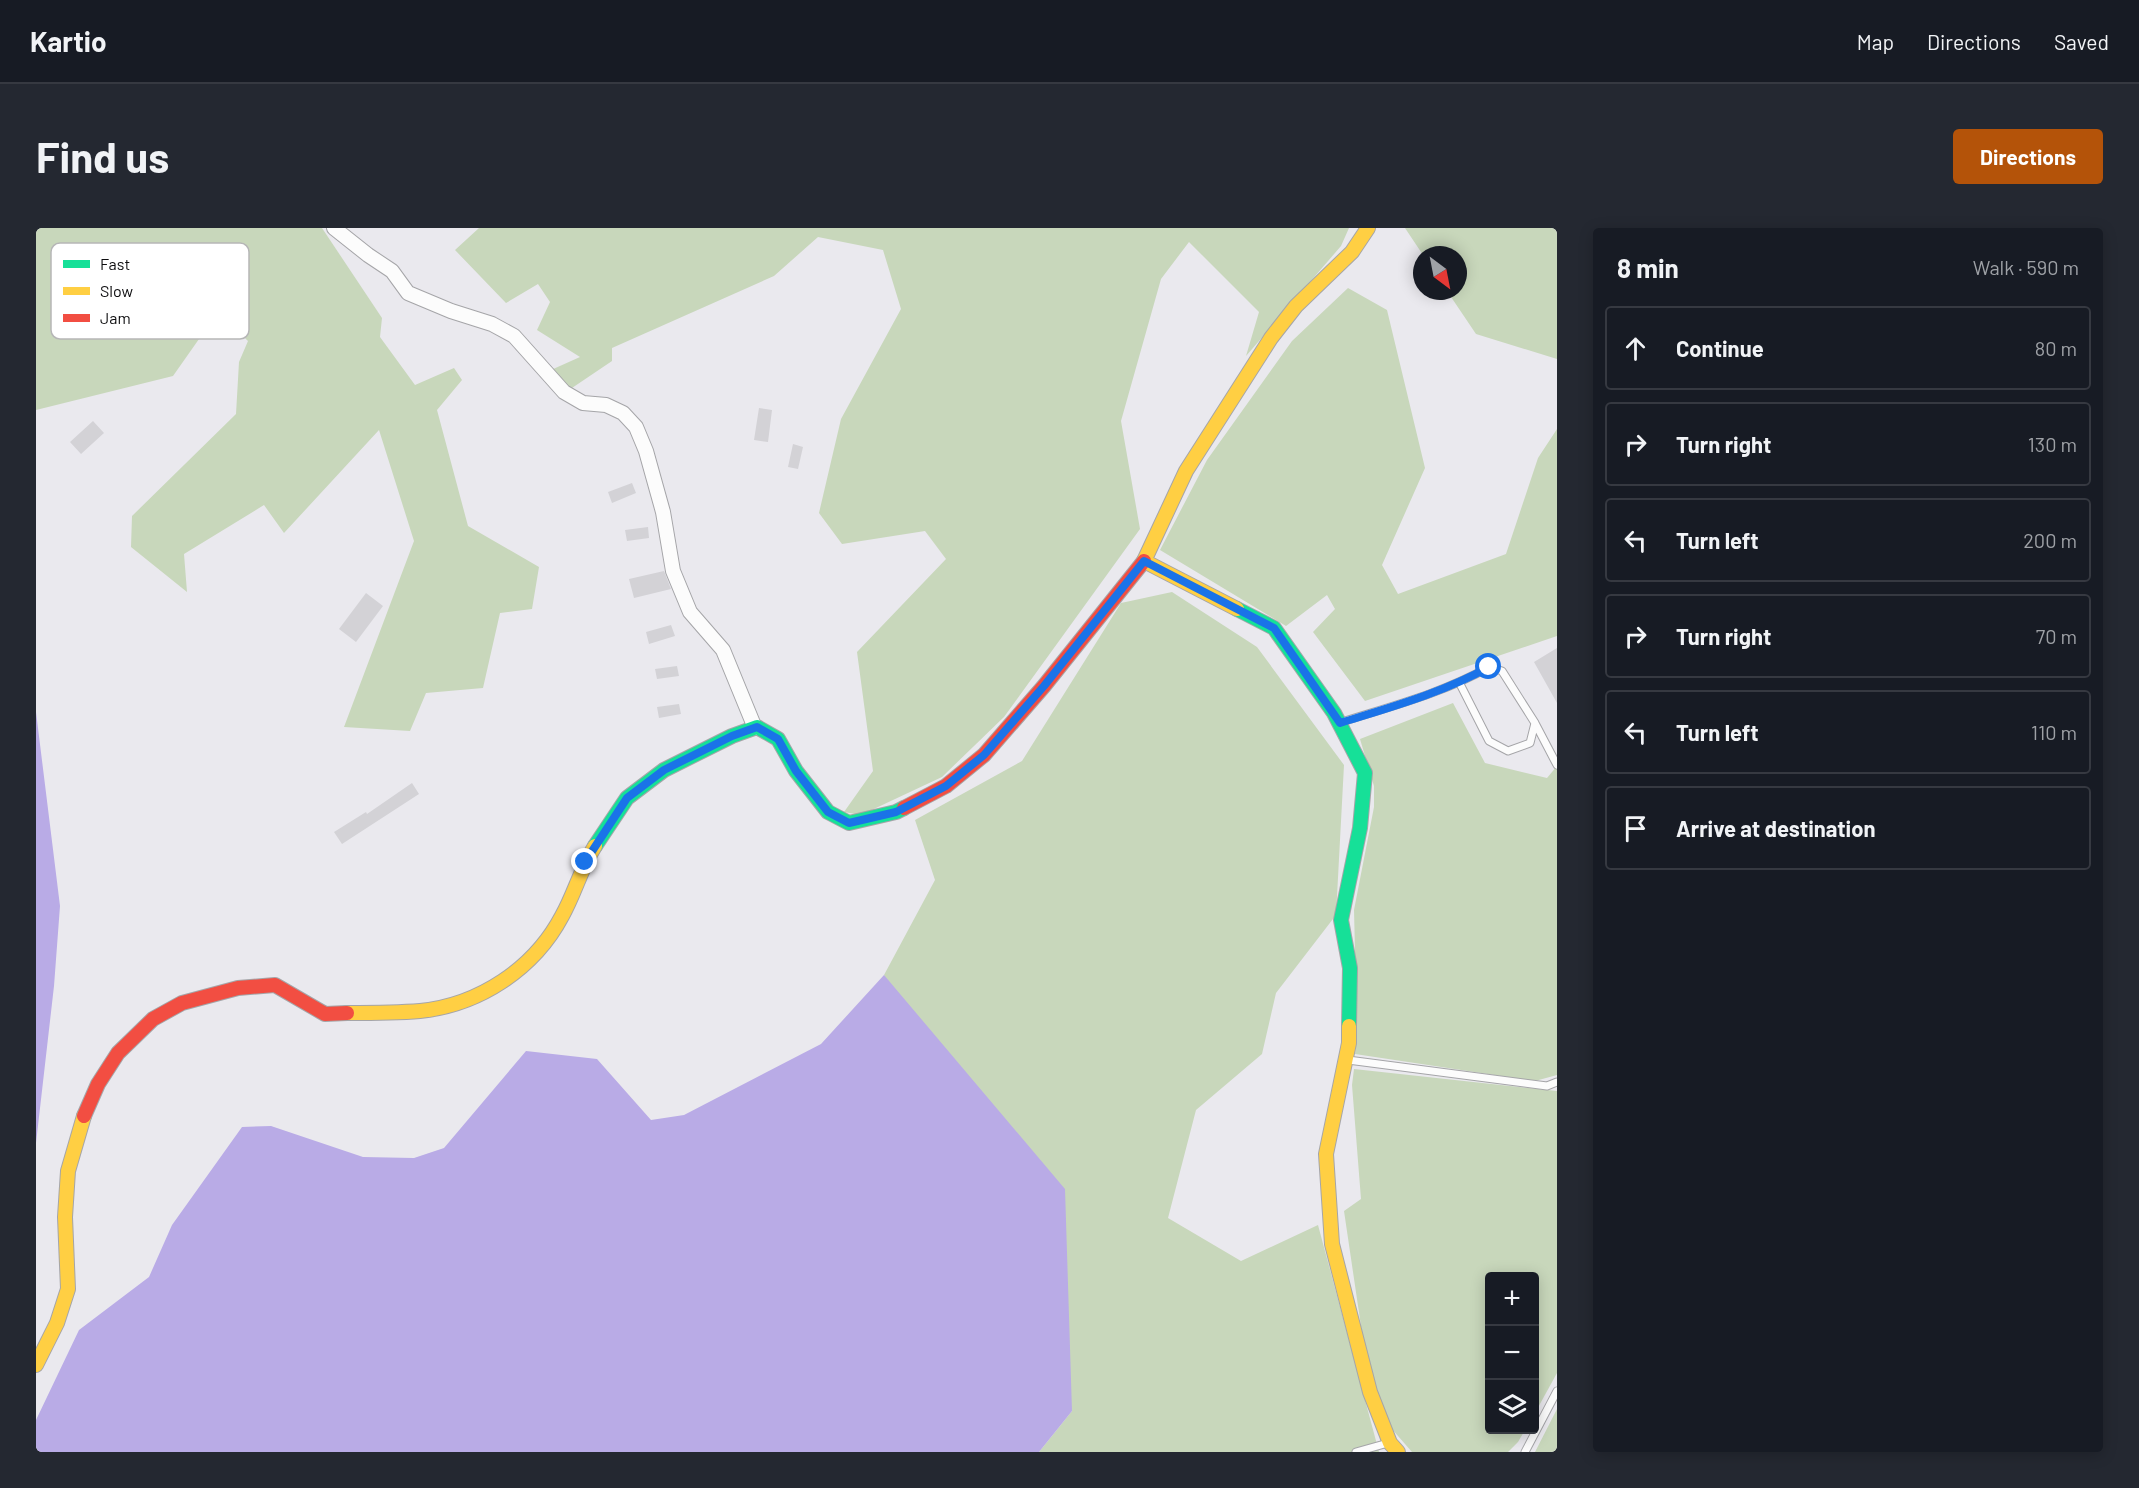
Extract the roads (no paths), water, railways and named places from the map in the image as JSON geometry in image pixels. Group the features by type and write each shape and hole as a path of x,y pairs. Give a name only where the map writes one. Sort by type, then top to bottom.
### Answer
{"street":[{"path":"334,228 392,271 408,293 451,311 492,324 514,336 564,392 583,403 606,405 623,412 636,427 646,451 663,512 673,571 690,612 723,650 754,728"},
{"path":"36,1365 57,1323 68,1289 65,1217 68,1171 80,1126 98,1084 118,1053 153,1019 182,1003 238,988 275,986 325,1014 421,1011 466,1001 507,980 537,952 562,917 585,862 627,798 664,770 732,736 757,727 778,739 796,771 828,812 849,823 896,812 946,786 984,755 1044,686 1144,561 1186,471 1271,338 1296,306 1352,252 1368,228"},
{"path":"1144,561 1274,628 1340,723 1365,773 1360,828 1341,920 1350,968 1348,1043 1326,1154 1332,1244 1370,1392 1394,1447"}],"lane":[{"path":"1340,723 1422,697 1489,667 1502,671 1535,723 1557,765"},
{"path":"1459,682 1489,741 1508,751 1530,743 1535,723"},
{"path":"1345,1060 1547,1086 1557,1083"},
{"path":"1525,1452 1557,1391"},
{"path":"1356,1452 1394,1447"}]}
